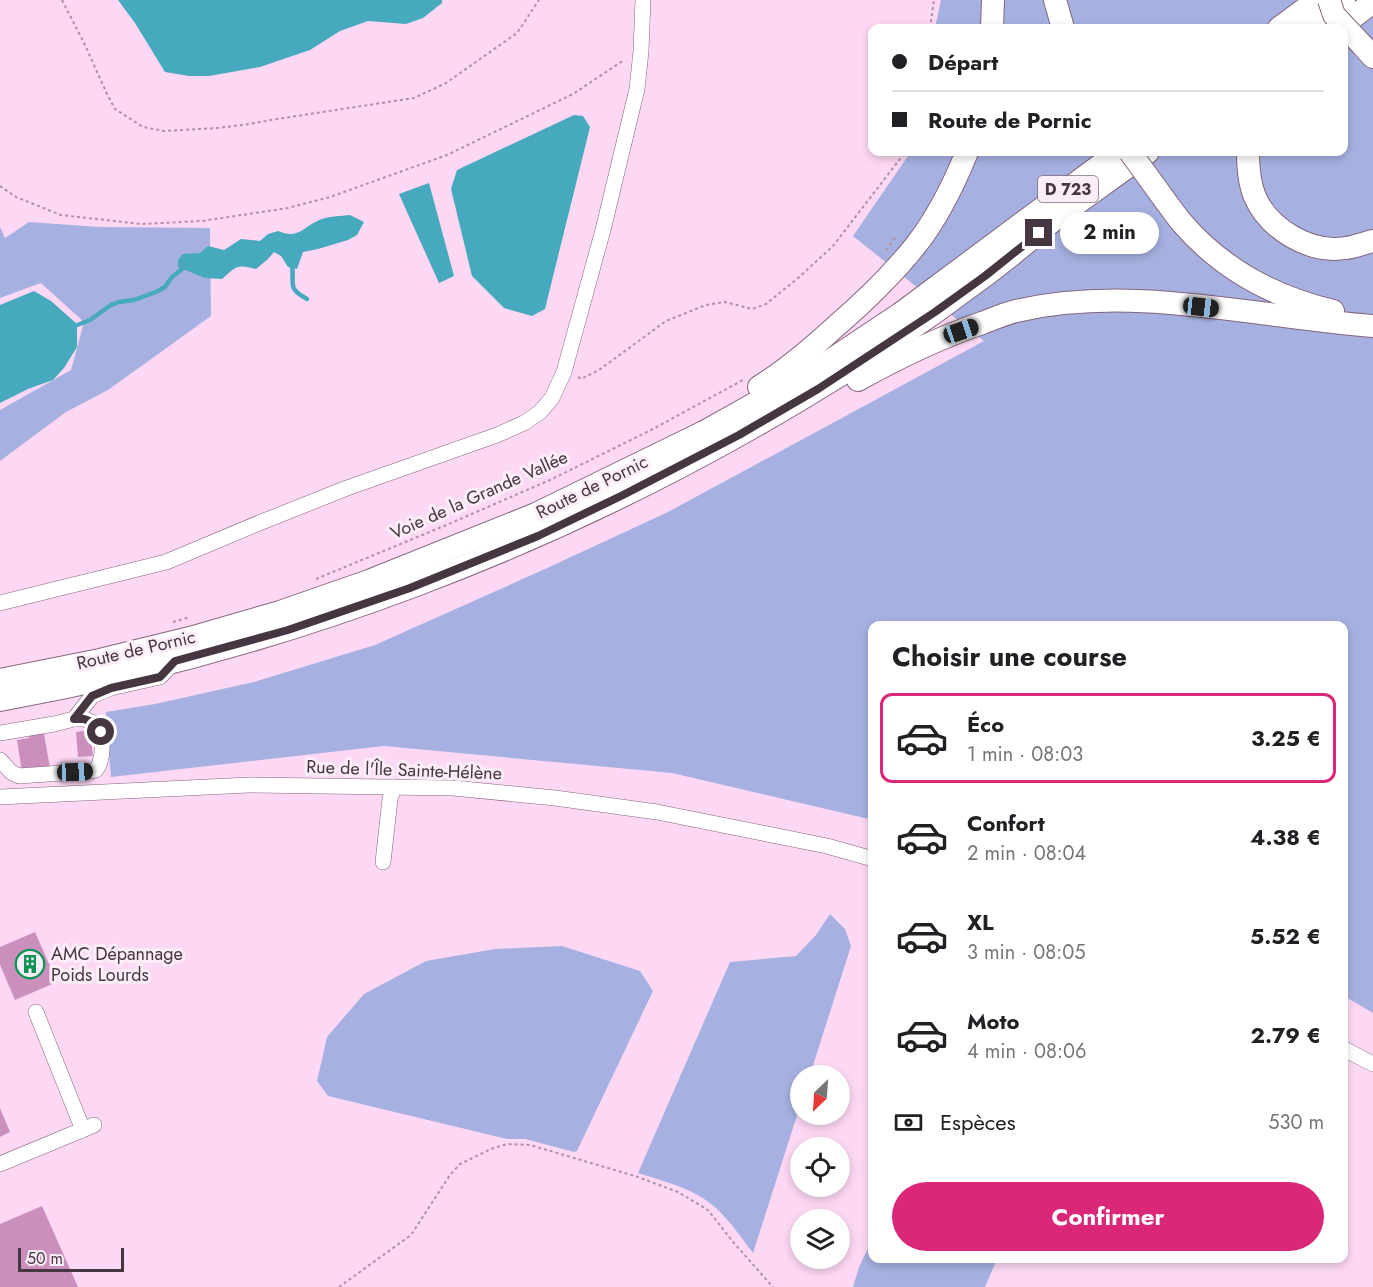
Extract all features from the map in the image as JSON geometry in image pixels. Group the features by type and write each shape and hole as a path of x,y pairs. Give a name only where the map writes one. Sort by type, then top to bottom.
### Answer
{"highway":[{"path":"992,24 993,0"},
{"path":"1055,0 1062,24"},
{"path":"1336,0 1370,46"},
{"path":"1286,24 1314,7 1344,0"},
{"path":"1344,24 1373,2"},
{"path":"1314,7 1334,15 1344,24"},
{"path":"1348,27 1370,46"},
{"path":"670,449 686,428 749,394 771,379 812,348 863,303 918,243 948,195 965,156"},
{"name":"Route de Pornic","path":"0,680 100,660 190,638 280,612 369,581 526,519 670,449 832,360 900,314 1113,156"},
{"path":"1133,156 1183,224 1226,263 1252,281 1306,304 1357,315 1373,316"},
{"name":"Route de Pornic","path":"0,700 121,675 288,630 410,588 538,536 657,478 801,399 898,337 985,276 1056,218 1142,156"},
{"name":"D 723","path":"985,276 1160,156"},
{"path":"1248,156 1248,172 1255,197 1270,221 1288,234 1309,244 1328,248 1345,249 1373,241"},
{"path":"801,399 822,400 884,365 961,331 1014,312 1060,303 1124,301 1169,303 1373,326"}],"street":[{"path":"0,603 166,562 347,488 497,435 524,423 540,412 552,398 564,372 603,230 637,88 642,51 643,0"},
{"path":"74,719 92,696 111,688 160,677 175,661"},
{"path":"0,733 74,719 97,724 101,732 101,761 96,770 19,776 10,772 0,760"},
{"name":"Rue de l'Île Sainte-Hélène","path":"0,797 249,785 453,788 555,798 657,812 827,846 868,858"},
{"path":"383,862 390,799 394,787"},
{"path":"0,1164 88,1128 36,1012"},
{"path":"1348,1050 1373,1064"}],"path":[{"path":"62,0 115,109 142,127 164,131 249,124 414,98 446,83 517,33 539,0"},
{"path":"931,24 934,0"},
{"path":"0,186 16,197 61,216 141,224 202,221 288,208 330,197 447,155 573,94 642,51"},
{"path":"564,372 581,379 599,370 666,321 706,305 725,302 752,309 766,304 798,279 833,246 902,156"},
{"path":"882,255 893,240 901,239"},
{"name":"Voie de la Grande Vallée","path":"316,579 550,480 651,430 748,376"},
{"path":"171,622 194,616"},
{"path":"339,1287 411,1235 450,1175 460,1164 507,1144 530,1145 635,1176 678,1192 708,1210 773,1287"}],"shaded area":[{"path":"118,0 442,0 442,3 423,18 406,24 368,21 340,31 310,50 260,67 209,76 189,76 165,72"},
{"path":"941,0 1373,0 1373,1013 1348,998 1348,621 868,621 868,819 672,773 384,746 111,777 106,712 155,704 254,682 375,645 668,512 984,341 853,236 908,156 1348,156 1348,24 936,24"},
{"path":"574,115 583,116 590,127 545,309 532,316 504,308 472,276 451,189 457,170"},
{"path":"429,183 454,276 439,283 399,194"},
{"path":"350,215 364,222 357,235 348,240 303,252 297,269 288,267 281,256 274,252 256,269 237,267 222,279 205,278 178,267 178,260 183,254 200,253 208,246 224,250 241,239 260,241 268,234 278,231 297,233 322,219"},
{"path":"29,222 99,227 210,228 211,316 108,390 66,412 0,461 0,410 71,370 84,322 41,283 0,298 0,227 5,238"},
{"path":"34,291 51,301 77,324 77,347 64,368 53,380 0,403 0,305"},
{"path":"830,914 845,929 851,946 813,1065 790,1065 790,1125 794,1125 753,1253 725,1218 703,1198 638,1173 730,962 796,956 816,935"},
{"path":"562,946 640,971 653,991 577,1151 525,1139 507,1139 328,1096 317,1081 327,1037 364,994 426,961 495,949"},
{"path":"868,1248 868,1263 995,1263 985,1287 853,1287"}],"building":[{"path":"42,722 50,768 22,772 17,740 29,738 27,724"},
{"path":"90,730 93,756 78,757 76,732"},
{"name":"AMC Dépannage Poids Lourds","path":"35,932 57,982 15,1000 0,965 0,947"},
{"path":"0,1108 10,1132 0,1137"},
{"path":"42,1206 78,1287 0,1287 0,1224"}],"waterway":[{"path":"292,265 294,288 307,299"},
{"path":"72,327 90,320 111,305 156,292 165,287 172,277 186,266"}],"place":[{"name":"AMC Dépannage Poids Lourds","path":"30,964"}],"route":[{"path":"101,732 97,724 84,719 74,719 92,696 100,692 160,677 175,661 288,630 480,561 605,504 739,435 801,399 898,337 985,276 1039,233"}]}
